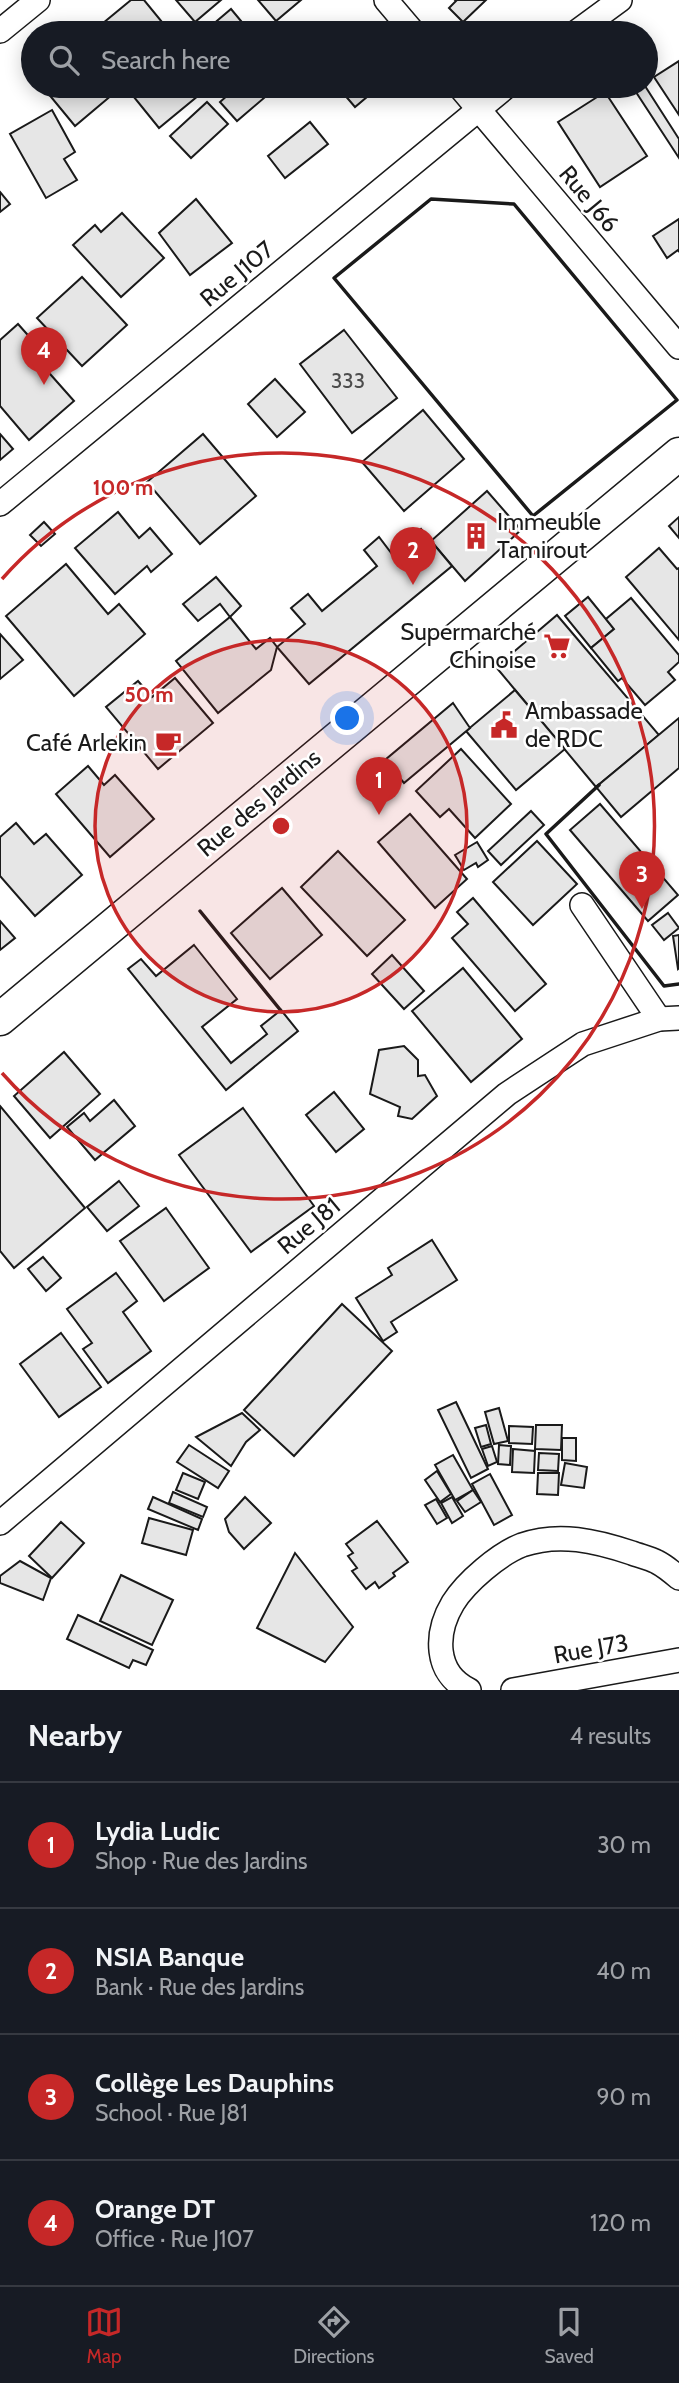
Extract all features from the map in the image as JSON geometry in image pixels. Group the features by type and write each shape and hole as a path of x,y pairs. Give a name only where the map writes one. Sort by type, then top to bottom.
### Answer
{"main road":[{"name":"Rue des Jardins","path":"0,1019 679,454"}],"street":[{"path":"0,31 37,0"},
{"path":"386,0 404,21"},
{"path":"591,21 620,0"},
{"name":"Rue J66","path":"469,98 679,347"},
{"name":"Rue J107","path":"0,505 492,98"},
{"path":"582,905 669,1019"},
{"name":"Rue J81","path":"0,1523 507,1094 583,1044 669,1019"},
{"path":"469,1690 447,1672 440,1656 441,1635 453,1603 496,1560 522,1545 557,1538 596,1541 657,1561 679,1578"},
{"name":"Rue J73","path":"513,1690 679,1660"}],"building":[{"path":"131,0 144,0 161,21 106,21"},
{"path":"176,0 221,0 196,21"},
{"path":"258,0 301,0 276,21"},
{"path":"486,0 464,21 449,8 456,1"},
{"path":"231,9 241,21 217,21"},
{"path":"679,61 679,115 658,83 658,74"},
{"path":"52,98 108,98 75,126"},
{"path":"135,98 195,98 159,128"},
{"path":"224,98 264,98 237,121 220,102"},
{"path":"347,98 366,98 355,107"},
{"path":"596,98 609,98 647,156 600,187 558,122"},
{"path":"640,98 653,98 679,139 679,158"},
{"path":"207,102 228,124 191,158 170,136"},
{"path":"52,110 75,152 64,159 77,180 46,198 10,134"},
{"path":"310,122 328,144 285,178 268,156"},
{"path":"0,192 10,204 0,212"},
{"path":"196,199 232,243 190,275 159,233"},
{"path":"122,213 164,258 121,297 73,245 95,225 101,232"},
{"path":"679,219 679,252 678,250 667,258 653,236"},
{"path":"82,277 127,325 82,366 37,318"},
{"path":"18,324 42,351 35,357 74,401 29,440 0,406 0,340"},
{"path":"344,330 397,398 352,433 300,364"},
{"path":"275,379 305,412 277,437 248,404"},
{"path":"423,410 464,459 404,511 362,462"},
{"path":"0,434 13,449 0,460"},
{"path":"203,434 256,496 200,544 147,482"},
{"name":"Immeuble Tamirout","path":"487,491 521,530 465,581 431,541"},
{"path":"118,512 139,538 150,528 172,554 151,572 147,566 115,594 75,548"},
{"path":"679,517 679,538 669,526"},
{"path":"44,522 55,534 41,546 30,535"},
{"path":"421,529 452,566 309,684 277,647 305,624 291,608 308,594 322,611 377,566 364,550 379,537 392,554"},
{"path":"659,548 677,569 679,568 679,640 626,577"},
{"path":"66,564 108,614 119,604 145,634 74,696 6,616"},
{"path":"216,577 241,606 230,617 220,604 198,621 183,604"},
{"path":"588,597 614,629 591,648 565,616"},
{"path":"631,598 679,655 679,662 668,672 675,680 645,705 622,678 618,681 591,648 614,629 606,619"},
{"path":"557,615 659,735 596,787 496,667"},
{"path":"230,617 256,649 270,638 277,647 271,670 218,713 176,661"},
{"path":"0,634 23,660 0,679"},
{"path":"175,678 213,723 158,769 106,707 138,681 152,697"},
{"path":"515,690 565,749 516,790 466,731"},
{"path":"453,703 470,728 404,783 385,760"},
{"path":"679,718 679,768 621,817 596,787"},
{"path":"461,749 511,804 475,838 449,809 440,817 416,791"},
{"path":"88,766 104,785 115,775 154,819 110,857 56,794"},
{"path":"600,804 678,895 648,921 570,830"},
{"path":"531,811 544,825 501,865 488,851"},
{"path":"410,814 467,879 435,908 378,842"},
{"path":"16,823 34,844 46,834 82,875 35,916 0,876 0,837"},
{"path":"537,841 577,884 533,925 493,882"},
{"path":"477,842 488,860 478,867 476,863 464,870 455,855"},
{"path":"338,851 405,920 367,956 301,887"},
{"path":"282,888 322,935 270,979 231,933"},
{"path":"473,898 546,984 515,1011 452,938 468,924 457,912"},
{"path":"668,913 679,928 664,940 652,925"},
{"path":"0,921 15,938 0,950"},
{"path":"679,935 679,968 678,969 673,936"},
{"path":"194,945 237,999 202,1027 231,1063 267,1034 261,1026 281,1010 298,1031 226,1090 128,969 141,959 156,976"},
{"path":"392,955 424,991 404,1009 372,974"},
{"path":"463,968 522,1039 471,1082 412,1011"},
{"path":"404,1046 418,1060 418,1076 425,1075 437,1096 412,1119 398,1116 400,1107 370,1094 379,1050"},
{"path":"64,1052 100,1094 50,1138 14,1096"},
{"path":"334,1092 364,1129 336,1152 306,1115"},
{"path":"114,1100 135,1126 95,1160 67,1127 84,1113 90,1121"},
{"path":"0,1106 85,1208 14,1268 0,1251"},
{"path":"243,1108 314,1206 251,1252 179,1155"},
{"path":"119,1181 139,1206 107,1231 87,1207"},
{"path":"166,1208 209,1268 164,1301 120,1241"},
{"path":"432,1240 457,1280 391,1322 397,1332 383,1341 356,1298 392,1275 388,1268"},
{"path":"43,1257 61,1278 46,1291 28,1269"},
{"path":"116,1273 137,1301 123,1312 151,1351 108,1383 83,1349 92,1343 67,1309"},
{"path":"342,1304 392,1351 294,1456 244,1410"},
{"path":"61,1333 101,1387 59,1417 20,1364"},
{"path":"456,1402 488,1469 471,1478 438,1410"},
{"path":"499,1408 508,1441 494,1444 485,1412"},
{"path":"242,1413 260,1430 246,1442 231,1466 196,1437"},
{"path":"486,1425 491,1444 481,1447 475,1428"},
{"path":"536,1425 562,1425 561,1450 535,1449"},
{"path":"509,1426 533,1427 532,1444 509,1443"},
{"path":"562,1438 576,1438 576,1461 562,1460"},
{"path":"189,1445 229,1471 218,1488 177,1462"},
{"path":"499,1445 511,1446 510,1465 498,1464"},
{"path":"492,1446 497,1462 488,1466 482,1449"},
{"path":"513,1449 535,1451 534,1473 512,1472"},
{"path":"539,1453 559,1454 558,1471 538,1470"},
{"path":"453,1455 473,1490 455,1500 435,1465"},
{"path":"565,1463 587,1467 584,1488 561,1485"},
{"path":"437,1471 451,1494 440,1502 425,1480"},
{"path":"183,1473 205,1482 198,1499 176,1490"},
{"path":"538,1473 559,1473 558,1495 537,1494"},
{"path":"490,1474 512,1515 494,1525 472,1484"},
{"path":"473,1490 481,1502 465,1512 457,1501"},
{"path":"173,1492 207,1507 203,1517 169,1503"},
{"path":"153,1497 202,1519 198,1530 148,1509"},
{"path":"245,1497 271,1523 244,1549 229,1532 225,1519"},
{"path":"452,1497 463,1516 452,1523 441,1503"},
{"path":"436,1499 447,1518 437,1524 425,1505"},
{"path":"149,1518 193,1530 186,1555 142,1543"},
{"path":"377,1521 408,1562 379,1588 375,1582 366,1589 352,1571 357,1568 348,1556 353,1553 346,1544"},
{"path":"61,1522 84,1543 52,1578 29,1556"},
{"path":"295,1553 353,1627 325,1662 257,1628"},
{"path":"20,1561 51,1578 43,1600 0,1583 0,1576"},
{"path":"121,1575 173,1600 152,1645 100,1621"},
{"path":"78,1615 153,1650 146,1665 133,1660 129,1668 67,1639"}],"wall":[{"path":"431,199 514,204 677,400 533,516 334,278 431,199"},
{"path":"599,785 546,834 664,986 679,984"},
{"path":"200,911 282,1012"}],"place":[{"name":"Orange DT","path":"44,385"},
{"name":"Immeuble Tamirout","path":"476,536"},
{"name":"NSIA Banque","path":"413,585"},
{"name":"Supermarché Chinoise","path":"557,646"},
{"name":"Ambassade de RDC","path":"504,725"},
{"name":"Café Arlekin","path":"168,743"},
{"name":"Lydia Ludic","path":"379,815"},
{"name":"Collège Les Dauphins","path":"642,909"}]}
